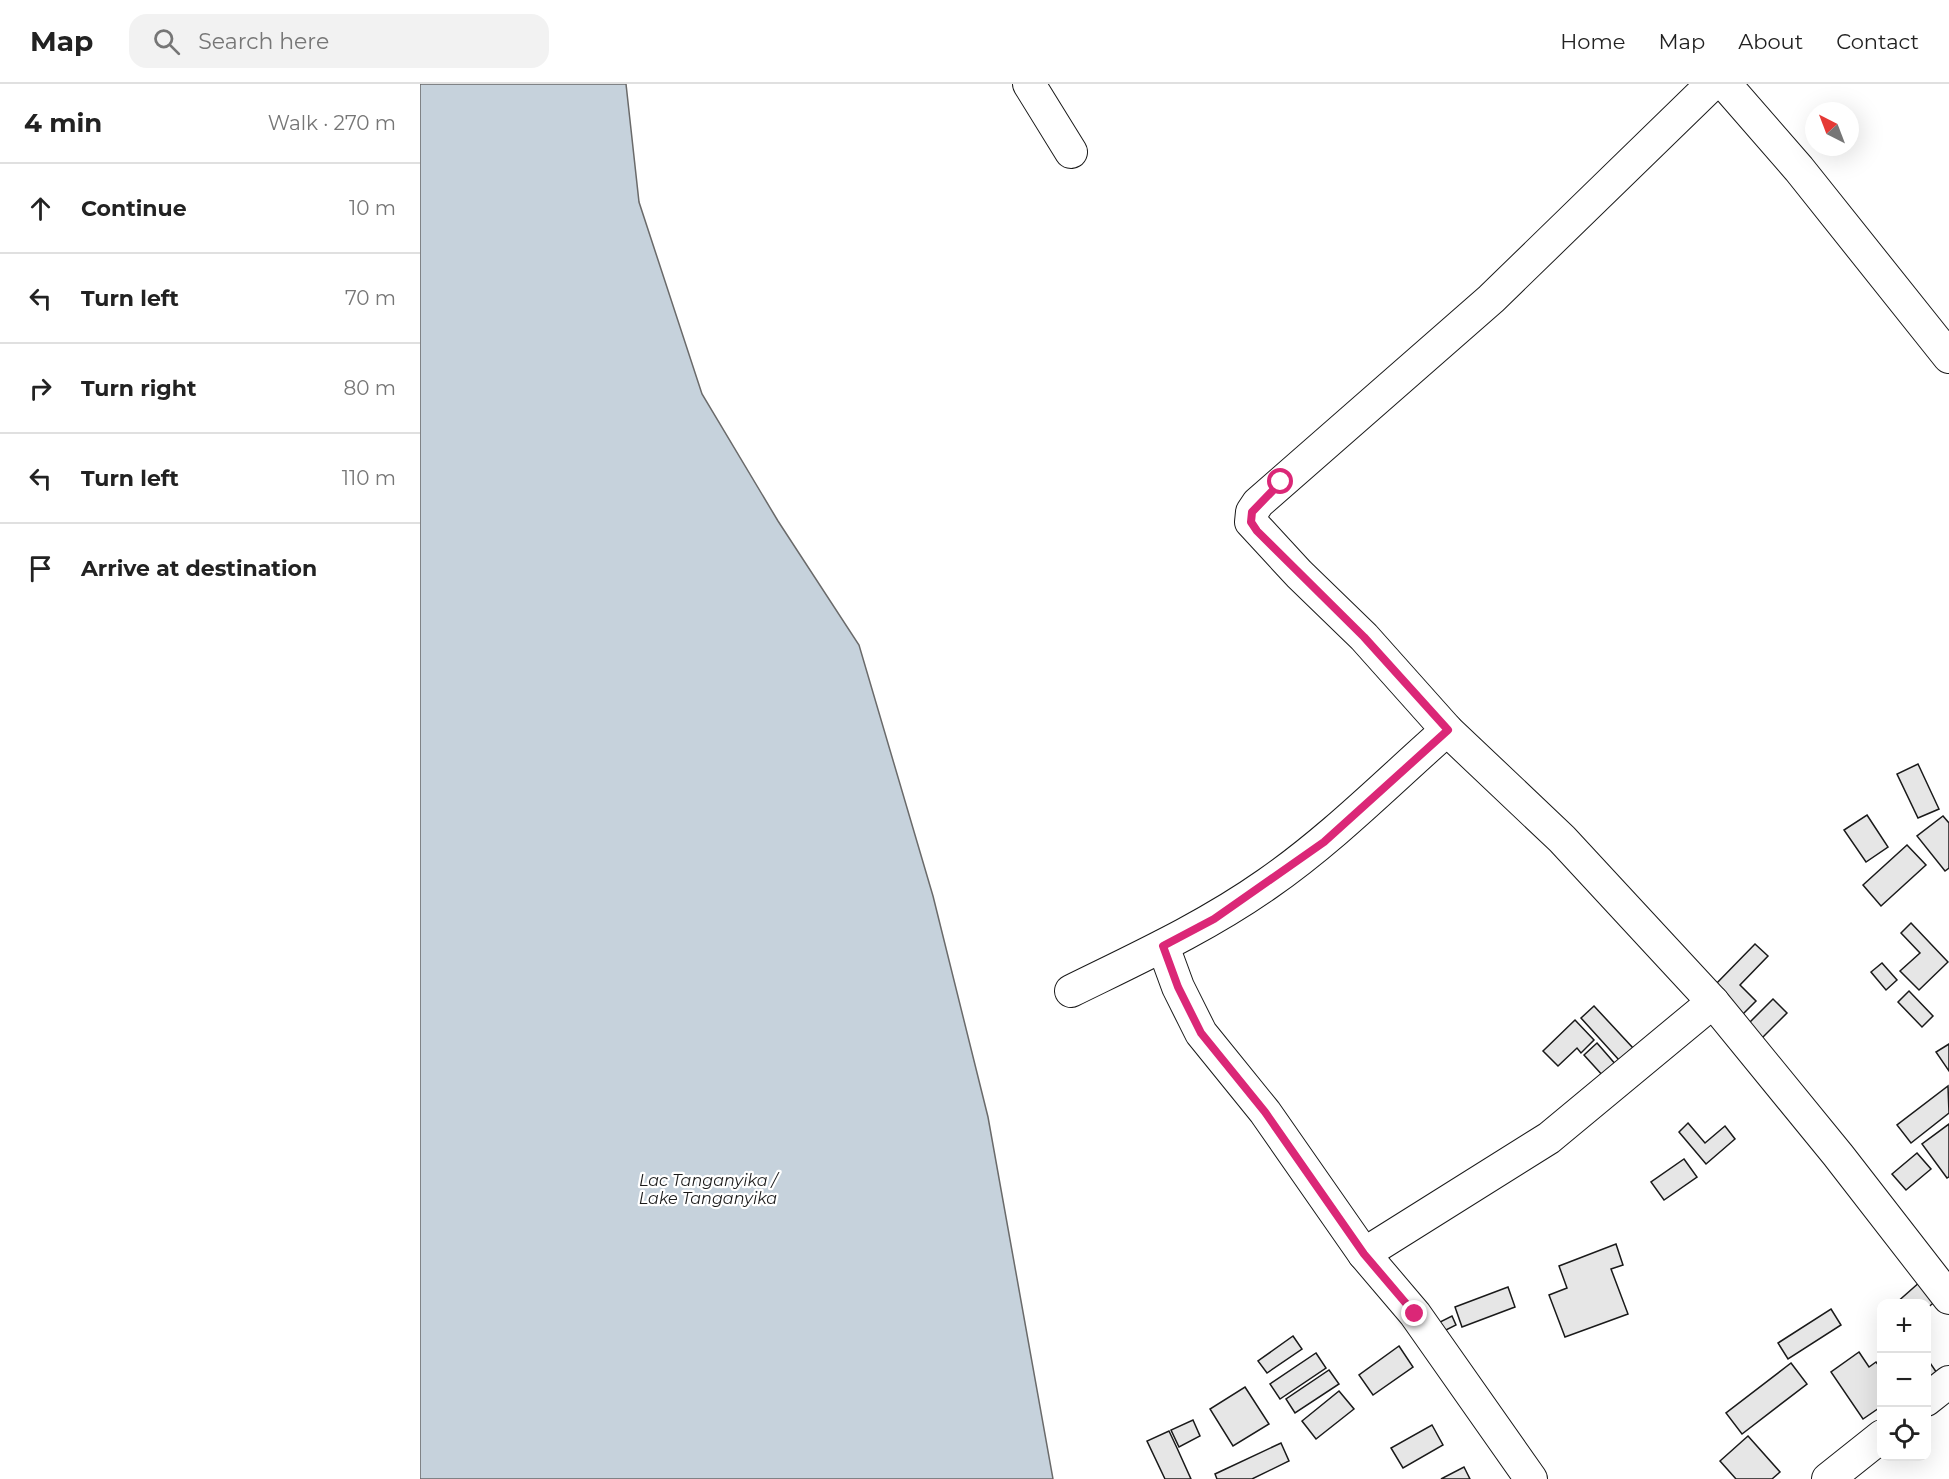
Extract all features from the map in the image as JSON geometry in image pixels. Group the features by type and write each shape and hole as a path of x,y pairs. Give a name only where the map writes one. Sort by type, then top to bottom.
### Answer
{"street":[{"path":"1029,84 1071,152"},
{"path":"1712,84 1491,299 1281,482 1252,512 1251,522 1257,531 1364,637 1448,730 1562,839 1713,1002 1838,1155 1949,1298"},
{"path":"1725,84 1799,169 1949,357"},
{"path":"1071,991 1163,946 1223,913 1324,842 1448,730"},
{"path":"1163,946 1178,987 1201,1033 1265,1112 1364,1254 1415,1314 1531,1479"},
{"path":"1364,1254 1549,1138 1713,1002"},
{"path":"1931,1396 1949,1382"},
{"path":"1828,1479 1877,1439"}],"water":[{"name":"Lac Tanganyika / Lake Tanganyika","path":"420,84 626,84 639,202 702,394 778,521 859,645 933,896 988,1117 1053,1479 420,1479"}],"building":[{"path":"1918,764 1939,809 1918,818 1897,774"},
{"path":"1867,815 1888,847 1866,862 1844,830"},
{"path":"1943,816 1949,823 1949,868 1945,871 1917,836"},
{"path":"1907,845 1926,865 1881,906 1863,885"},
{"path":"1911,923 1948,962 1919,990 1900,971 1920,953 1901,933"},
{"path":"1755,944 1768,956 1740,985 1756,1001 1743,1014 1714,986"},
{"path":"1882,963 1897,980 1886,990 1871,972"},
{"path":"1909,991 1933,1016 1922,1027 1898,1002"},
{"path":"1773,999 1787,1013 1757,1043 1743,1029"},
{"path":"1594,1006 1633,1048 1619,1060 1581,1018"},
{"path":"1575,1020 1594,1040 1581,1053 1577,1048 1558,1066 1543,1051"},
{"path":"1597,1043 1617,1066 1604,1077 1584,1055"},
{"path":"1949,1044 1949,1071 1936,1052"},
{"path":"1948,1086 1949,1113 1911,1143 1897,1125"},
{"path":"1688,1123 1705,1143 1725,1126 1735,1139 1706,1164 1679,1132"},
{"path":"1949,1124 1949,1177 1947,1178 1922,1144"},
{"path":"1917,1153 1931,1169 1906,1190 1892,1174"},
{"path":"1684,1159 1697,1177 1664,1200 1651,1182"},
{"path":"1616,1244 1623,1265 1611,1269 1628,1314 1565,1337 1549,1295 1567,1288 1559,1266"},
{"path":"1921,1281 1937,1300 1931,1305 1931,1299 1901,1299"},
{"path":"1508,1287 1515,1307 1462,1327 1455,1307"},
{"path":"1831,1309 1841,1325 1788,1359 1778,1343"},
{"path":"1452,1316 1456,1325 1442,1332 1438,1323"},
{"path":"1293,1336 1302,1349 1267,1373 1258,1361"},
{"path":"1399,1346 1413,1367 1373,1395 1359,1375"},
{"path":"1859,1352 1869,1367 1876,1362 1877,1409 1863,1419 1831,1372"},
{"path":"1316,1353 1326,1368 1280,1399 1270,1384"},
{"path":"1791,1363 1807,1384 1742,1434 1726,1413"},
{"path":"1931,1364 1939,1376 1931,1382"},
{"path":"1329,1370 1339,1384 1295,1413 1286,1399"},
{"path":"1245,1387 1269,1424 1233,1446 1210,1409"},
{"path":"1339,1391 1354,1409 1316,1439 1302,1421"},
{"path":"1193,1420 1200,1436 1179,1447 1171,1430"},
{"path":"1432,1425 1443,1445 1403,1468 1391,1448"},
{"path":"1169,1431 1191,1479 1165,1479 1147,1441"},
{"path":"1748,1436 1780,1472 1772,1479 1736,1479 1720,1461"},
{"path":"1281,1443 1289,1461 1252,1479 1217,1479 1215,1474"},
{"path":"1464,1467 1470,1479 1441,1479"}],"route":[{"path":"1281,482 1258,503 1252,512 1251,522 1257,531 1364,637 1448,730 1324,842 1214,919 1163,946 1178,987 1201,1033 1265,1112 1364,1254 1415,1314"}]}
